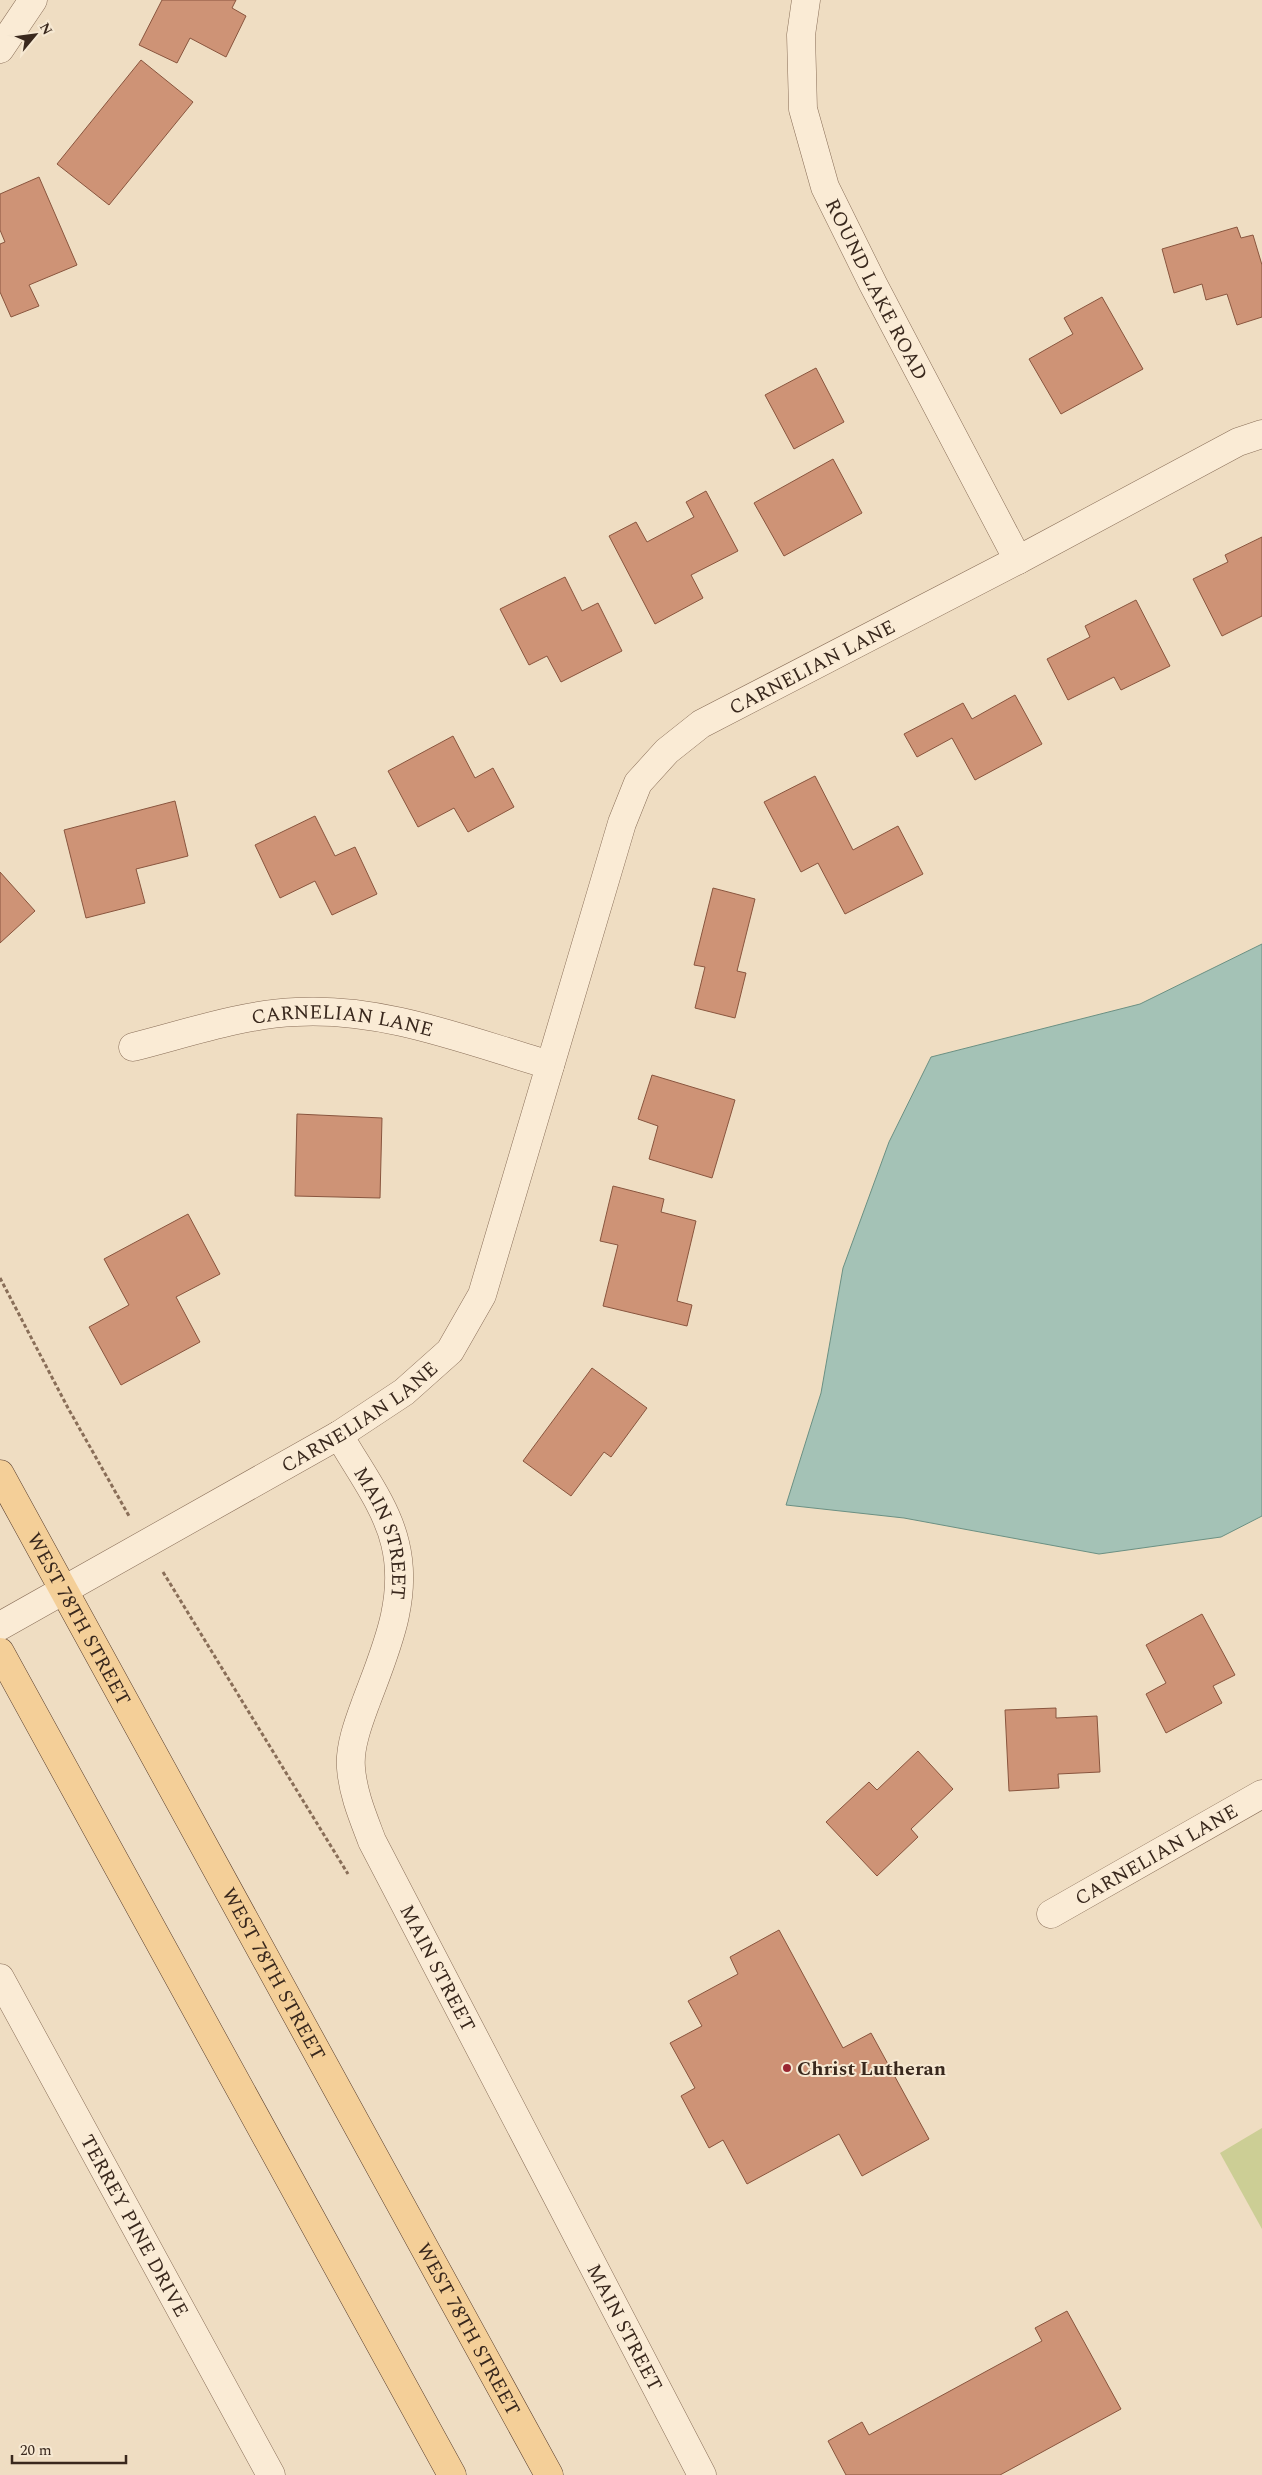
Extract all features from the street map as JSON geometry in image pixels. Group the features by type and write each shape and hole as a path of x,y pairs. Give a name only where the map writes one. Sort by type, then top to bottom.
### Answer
{"main road":[{"name":"WEST 78TH STREET","path":"0,1474 548,2475"},
{"path":"0,1652 452,2475"}],"street":[{"path":"0,49 34,0"},
{"name":"ROUND LAKE ROAD","path":"806,0 801,35 803,108 825,187 873,284 1018,560"},
{"name":"CARNELIAN LANE","path":"0,1626 339,1436 404,1392 450,1351 482,1295 622,823 638,783 667,751 702,724 1018,560 1238,442 1262,434"},
{"name":"CARNELIAN LANE","path":"133,1047 235,1021 295,1012 356,1013 418,1025 550,1065"},
{"name":"MAIN STREET","path":"339,1436 384,1514 395,1543 399,1575 398,1605 388,1642 355,1738 351,1766 355,1798 377,1849 702,2475"},
{"name":"CARNELIAN LANE","path":"1051,1914 1262,1794"},
{"name":"TERREY PINE DRIVE","path":"0,1978 271,2475"}],"green space":[{"path":"1262,2128 1262,2229 1220,2153"}],"shaded area":[{"path":"1262,944 1262,1516 1221,1537 1099,1554 904,1518 786,1505 821,1393 843,1268 889,1142 931,1057 1140,1004"}],"building":[{"path":"162,0 236,0 232,8 246,16 226,57 190,38 177,63 139,45"},
{"path":"141,60 193,102 109,205 57,164"},
{"path":"39,177 77,265 29,285 39,306 11,317 0,292 0,244 5,242 0,230 0,194"},
{"path":"1237,227 1241,238 1253,235 1262,265 1262,317 1237,325 1227,294 1206,300 1202,284 1174,293 1162,249"},
{"path":"1102,297 1143,369 1061,414 1029,359 1073,334 1064,318"},
{"path":"816,368 844,422 794,449 765,395"},
{"path":"833,459 862,513 784,556 754,503"},
{"path":"706,491 738,551 691,575 703,598 655,624 609,536 636,522 647,542 694,517 686,502"},
{"path":"1262,537 1262,616 1222,636 1193,579 1228,562 1225,555"},
{"path":"565,577 582,611 598,603 622,651 561,682 547,656 529,665 500,609"},
{"path":"1136,600 1170,666 1121,690 1114,677 1068,700 1047,659 1090,637 1085,626"},
{"path":"1015,695 1042,744 975,780 952,738 917,757 904,734 963,703 972,719"},
{"path":"453,736 475,778 493,768 514,807 468,832 454,808 418,827 388,771"},
{"path":"815,776 853,850 898,826 923,874 845,914 818,863 801,872 764,802"},
{"path":"175,801 188,856 136,869 145,903 86,918 64,830"},
{"path":"315,816 335,856 355,847 377,894 332,915 315,881 280,898 255,845"},
{"path":"0,872 35,911 0,943"},
{"path":"713,888 755,899 737,971 746,973 735,1018 695,1008 705,967 694,965"},
{"path":"652,1075 735,1100 712,1178 649,1159 658,1126 638,1119"},
{"path":"297,1114 382,1118 380,1198 295,1196"},
{"path":"613,1186 664,1199 661,1212 696,1221 677,1301 692,1305 687,1326 603,1306 618,1245 600,1241"},
{"path":"188,1214 220,1274 176,1297 200,1342 121,1385 89,1327 129,1305 104,1259"},
{"path":"592,1368 647,1408 611,1457 604,1452 571,1496 523,1461"},
{"path":"1202,1614 1235,1675 1213,1686 1222,1703 1166,1733 1146,1694 1166,1683 1146,1645"},
{"path":"1056,1708 1056,1718 1097,1716 1100,1772 1058,1774 1059,1788 1009,1791 1005,1710"},
{"path":"918,1751 953,1789 911,1829 918,1837 877,1876 826,1822 869,1782 877,1790"},
{"name":"Christ Lutheran","path":"779,1930 843,2048 871,2033 929,2139 862,2176 839,2134 747,2184 723,2140 709,2148 681,2096 695,2088 670,2043 702,2026 688,2001 738,1974 730,1957"},
{"path":"1067,2311 1121,2409 1000,2475 846,2475 828,2441 862,2422 869,2435 1042,2341 1035,2328"}],"place":[{"name":"Christ Lutheran","path":"787,2068"}]}
